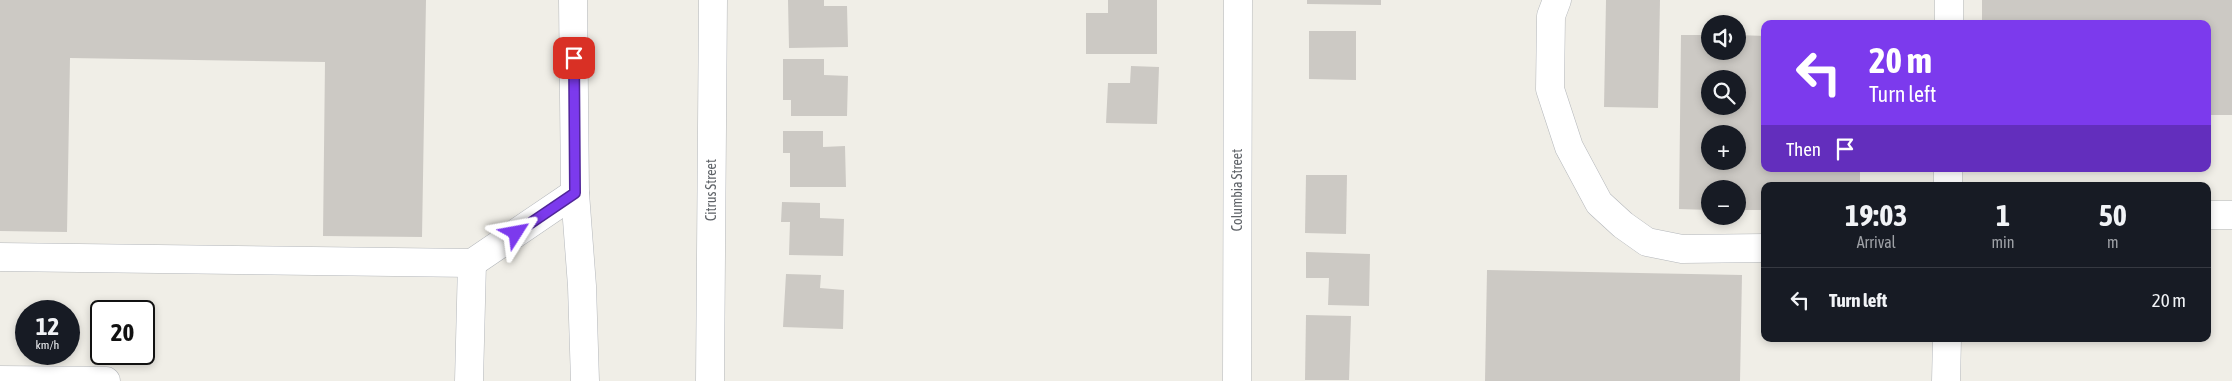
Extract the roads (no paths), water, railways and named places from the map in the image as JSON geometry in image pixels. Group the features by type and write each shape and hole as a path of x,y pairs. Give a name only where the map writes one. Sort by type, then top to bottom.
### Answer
{"street":[{"path":"573,0 575,193 582,286 585,381"},
{"name":"Citrus Street","path":"710,381 712,0"},
{"name":"Columbia Street","path":"1237,381 1238,0"},
{"path":"1557,0 1551,16 1550,89 1569,147 1599,203 1623,225 1647,242 1682,249 1761,248"},
{"path":"1949,0 1949,20"},
{"path":"0,257 472,263 575,193"},
{"path":"2211,215 2232,215"},
{"path":"469,381 472,263"},
{"path":"1946,381 1947,342"},
{"path":"0,380 106,381"}]}
